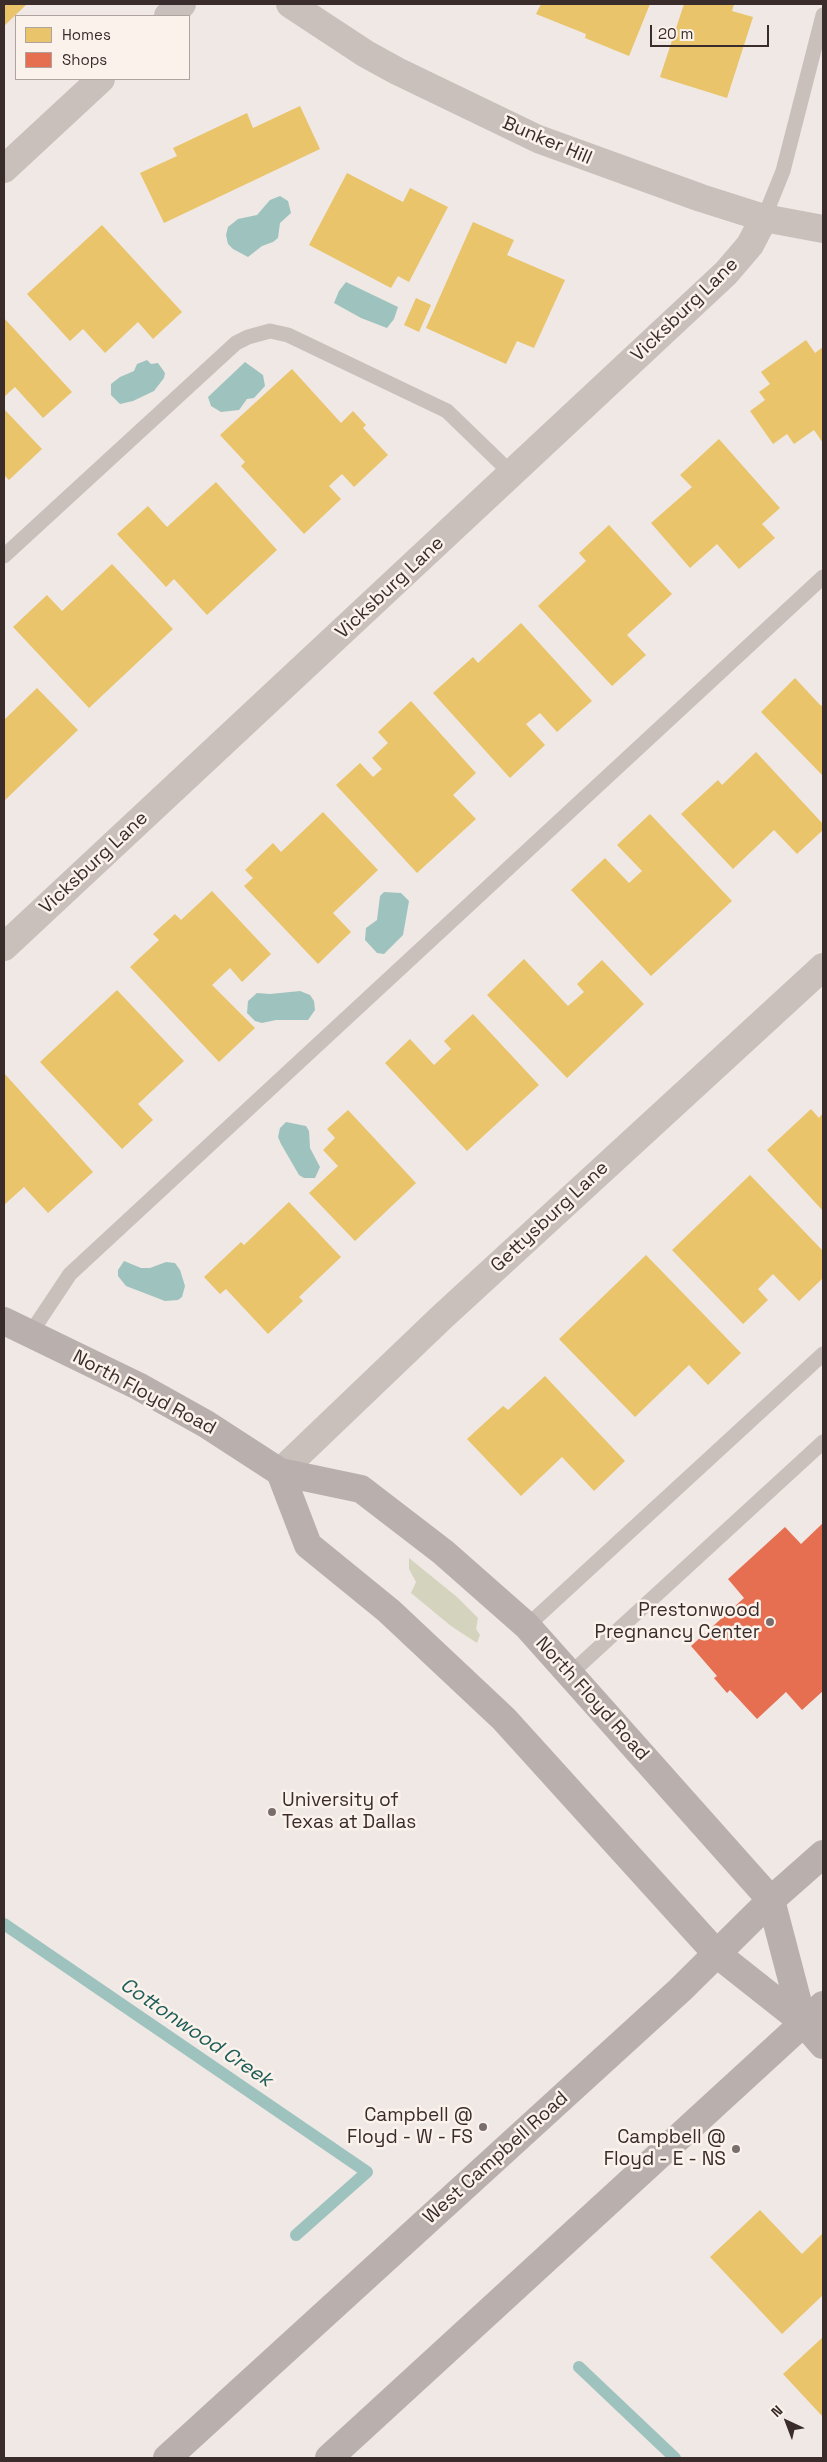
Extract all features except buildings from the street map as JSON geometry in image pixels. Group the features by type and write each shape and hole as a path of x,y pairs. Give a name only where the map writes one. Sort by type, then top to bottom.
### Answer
{"street":[{"path":"169,15 182,4"},
{"name":"Bunker Hill","path":"290,4 397,72 538,139 701,198 764,218 823,229"},
{"path":"4,169 100,80"},
{"name":"Vicksburg Lane","path":"4,947 726,273 750,245 764,218"},
{"name":"Gettysburg Lane","path":"280,1472 442,1317 823,966"},
{"name":"North Floyd Road","path":"4,1321 138,1386 206,1424 280,1472 361,1489 443,1552 527,1626 771,1900 803,2022"},
{"name":"North Floyd Road","path":"280,1472 308,1545 389,1611 504,1719 717,1954 803,2022 823,2045"},
{"name":"West Campbell Road","path":"167,2458 673,1996 771,1900 823,1854"},
{"path":"329,2458 823,2005"}],"lane":[{"path":"764,218 783,171 823,15"},
{"path":"4,556 236,344 248,337 270,331 288,335 447,411 512,474"},
{"path":"30,1334 70,1274 823,577"},
{"path":"527,1626 823,1354"},
{"path":"570,1674 823,1442"}],"green space":[{"path":"409,1558 457,1597 478,1618 476,1629 480,1635 477,1643 451,1626 411,1593 416,1582 409,1569"}],"water":[{"path":"280,196 288,201 291,213 280,223 278,238 262,246 248,257 233,249 228,244 226,235 228,227 238,219 257,215 270,200"},
{"path":"346,282 398,307 394,319 387,328 361,318 334,303 339,291"},
{"path":"147,360 151,364 158,363 165,373 164,378 154,391 133,401 120,404 111,395 111,384 120,377 134,371 137,364"},
{"path":"245,362 263,375 265,386 254,398 247,399 239,410 221,412 211,406 208,397"},
{"path":"384,892 401,893 409,901 403,935 384,954 377,953 365,940 366,928 377,920 380,896"},
{"path":"300,991 310,995 314,1001 315,1010 308,1020 276,1020 262,1023 255,1021 247,1013 248,1001 257,993 270,994"},
{"path":"286,1122 306,1126 309,1131 310,1148 320,1167 315,1178 304,1178 299,1175 281,1144 278,1137 280,1128"},
{"path":"124,1261 141,1268 150,1268 166,1262 175,1263 180,1270 185,1286 182,1297 178,1300 165,1301 126,1286 118,1276 118,1270"}],"waterway":[{"name":"Cottonwood Creek","path":"4,1924 367,2172 296,2235"},
{"name":"Cottonwood Creek","path":"579,2367 675,2458"}],"place":[{"name":"Prestonwood Pregnancy Center","path":"770,1622"},
{"name":"University of Texas at Dallas","path":"272,1812"},
{"name":"Campbell @ Floyd - W - FS","path":"483,2127"},
{"name":"Campbell @ Floyd - E - NS","path":"736,2149"}]}
